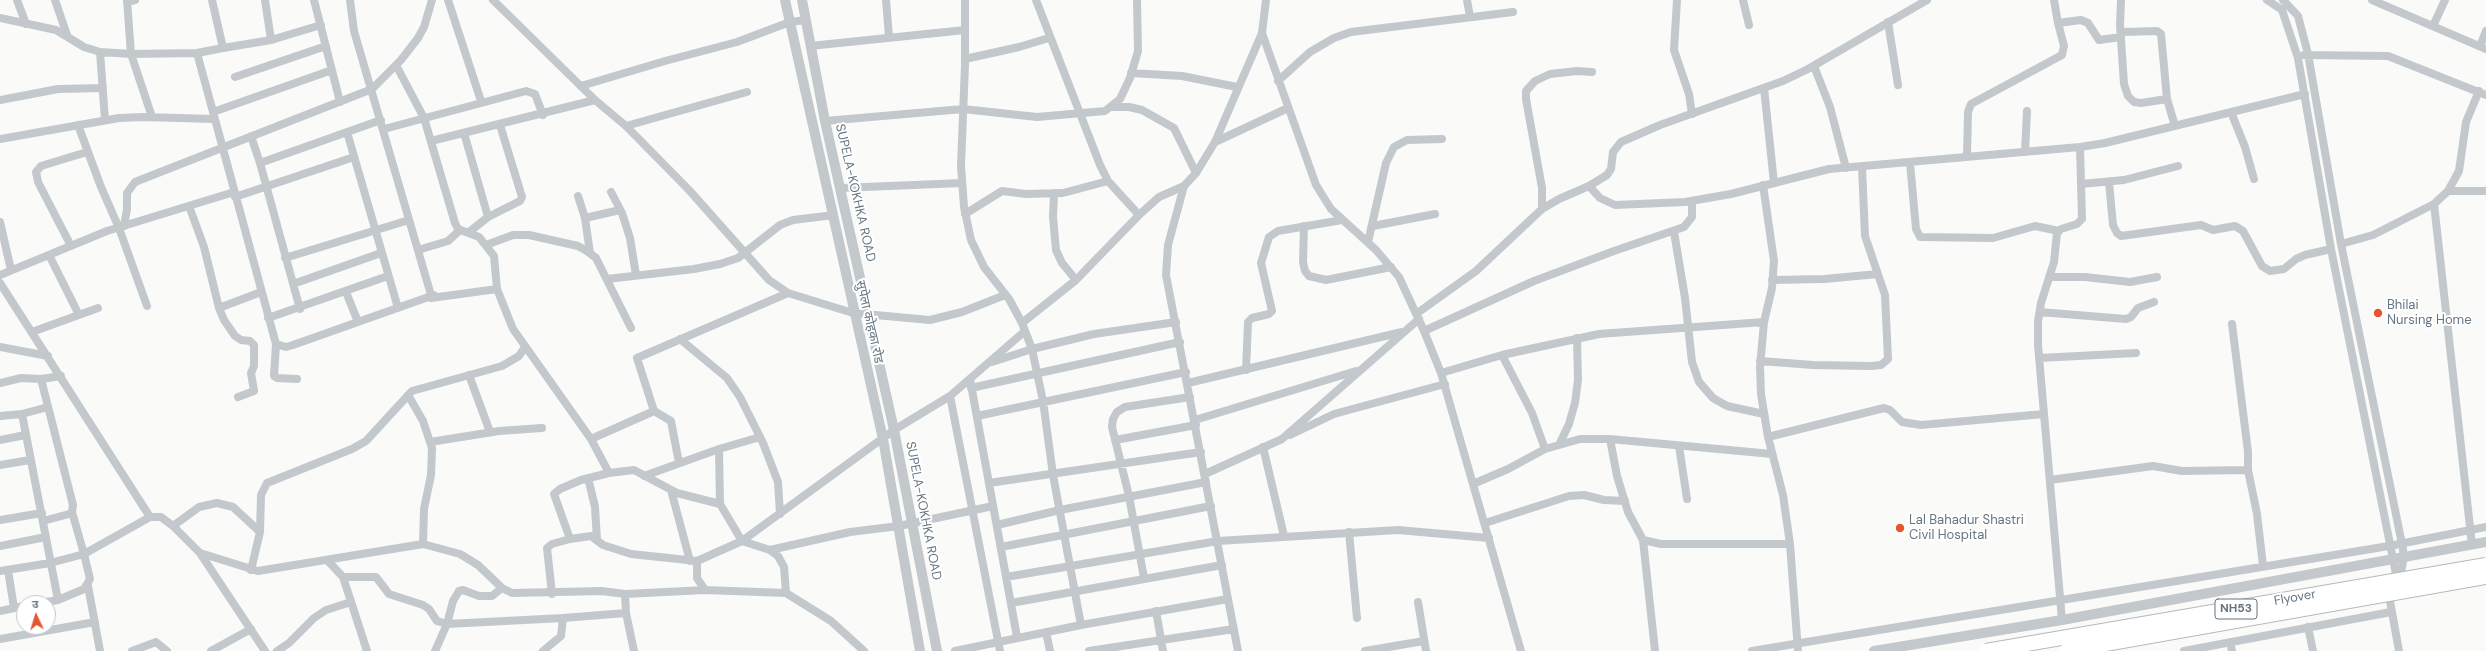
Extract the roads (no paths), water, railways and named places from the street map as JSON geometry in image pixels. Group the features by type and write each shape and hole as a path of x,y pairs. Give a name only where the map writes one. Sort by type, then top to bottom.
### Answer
{"highway":[{"name":"Flyover","path":"1986,651 2486,565"},
{"name":"Flyover","path":"2066,651 2486,577"}],"street":[{"path":"17,0 26,24"},
{"path":"55,0 67,35"},
{"path":"212,0 223,48"},
{"path":"265,0 271,40"},
{"path":"314,0 340,102"},
{"path":"350,0 354,31 384,129 409,220 433,296"},
{"path":"121,227 127,193 134,182 372,89 396,65 424,27 432,0"},
{"path":"448,0 481,102"},
{"path":"493,0 581,86 630,131 689,190 769,280 788,293 853,313 930,320 962,312 1005,295"},
{"name":"सुपेला कोहका रोड","path":"785,0 834,215 853,313 883,438 920,651"},
{"name":"SUPELA-KOKHKA ROAD","path":"802,0 825,121 894,430 937,651"},
{"path":"886,0 889,37"},
{"path":"965,0 962,183 965,214 971,240 984,267 1005,295 1022,323 1032,348 1044,401 1053,475 1081,625"},
{"path":"1036,0 1049,38 1108,181 1139,215"},
{"path":"825,121 963,109 1037,117 1105,111 1113,107 1120,99 1132,73 1138,51 1137,0"},
{"path":"1022,323 1076,280 1139,215 1159,197 1184,186 1196,173 1215,142 1237,87 1262,33 1266,0"},
{"path":"1468,0 1470,17"},
{"path":"1677,0 1674,50 1689,94 1692,114"},
{"path":"1742,0 1749,25"},
{"path":"1282,438 1405,331 1417,316 1476,271 1542,209 1559,199 1589,186 1607,175 1611,169 1613,152 1621,142 1764,88 1814,66 1927,0"},
{"path":"1967,157 1968,112 1971,104 2062,55 2064,46 2054,0"},
{"path":"2122,0 2121,34 2124,84 2131,100 2141,103 2167,99"},
{"path":"2267,0 2282,10 2298,58 2331,249 2391,558 2399,586"},
{"path":"2283,0 2298,16 2308,54 2341,244 2402,544 2404,556 2399,586 2390,601 2398,651"},
{"path":"2372,0 2483,48 2486,32"},
{"path":"2433,26 2445,0"},
{"path":"130,1 131,54 152,117"},
{"path":"1278,81 1310,52 1334,38 1351,32 1514,12"},
{"path":"0,18 41,26 67,35 84,47 100,52 131,54 197,53 271,40 320,25"},
{"path":"581,86 665,61 737,42 790,22 806,20"},
{"path":"2058,23 2081,20 2088,23 2099,40 2121,34 2157,31 2161,34 2167,99 2175,126"},
{"path":"1888,22 1898,84"},
{"path":"810,46 965,30"},
{"path":"1262,33 1316,185 1331,209 1368,242 1391,267 1399,278 1424,331 1441,373 1522,651"},
{"path":"965,59 1019,47 1049,38"},
{"path":"235,77 326,46"},
{"path":"100,52 105,120"},
{"path":"197,53 234,194 276,344 274,376 277,378 296,379"},
{"path":"2298,58 2308,54 2388,56 2482,93 2466,122 2459,171 2448,192 2434,204 2373,235 2341,244"},
{"path":"396,65 424,118 448,207 455,223 460,230 469,232 483,242 494,256 497,289 513,329 591,439 609,473"},
{"path":"1814,66 1830,107 1846,168"},
{"path":"0,139 105,120 152,117 214,116 332,70"},
{"path":"1542,209 1542,188 1526,91 1535,81 1550,74 1577,71 1592,72"},
{"path":"1132,73 1182,76 1237,87"},
{"path":"0,100 58,89 103,88"},
{"path":"1764,88 1774,182"},
{"path":"384,129 481,102 530,92 536,97 543,115"},
{"path":"630,131 747,92"},
{"path":"1589,186 1600,198 1616,205 1692,201 1731,194 1829,169 2080,147 2175,126 2305,94"},
{"path":"431,141 543,115 596,100"},
{"path":"1113,107 1129,107 1142,110 1174,128 1196,173"},
{"path":"1215,142 1288,108"},
{"path":"2025,152 2027,111"},
{"path":"2231,112 2245,147 2254,179"},
{"path":"260,163 381,120"},
{"path":"78,125 88,152 121,227 147,306"},
{"path":"469,232 488,217 516,204 522,197 500,125"},
{"path":"347,132 374,230 398,308"},
{"path":"464,133 488,217"},
{"path":"251,136 260,163 300,309"},
{"path":"1368,242 1373,226 1386,163 1394,148 1407,140 1442,139"},
{"path":"1910,163 1916,229 1920,237 1993,238 2035,226 2059,231 2077,224 2082,219 2080,147"},
{"path":"71,246 38,182 36,172 41,166 88,152"},
{"path":"0,275 121,227 189,206 266,186 354,157"},
{"path":"2081,184 2109,182 2178,166"},
{"path":"1760,361 1813,365 1871,366 1885,362 1890,354 1885,295 1865,236 1862,167"},
{"path":"965,214 1002,191 1026,194 1054,193 1108,181"},
{"path":"2109,182 2113,225 2117,233 2122,236 2201,225 2213,230 2235,226 2242,231 2262,266 2270,271 2284,269 2296,259 2305,255 2331,249"},
{"path":"841,188 962,183"},
{"path":"1184,186 1168,245 1166,275 1186,372 1238,651"},
{"path":"1763,186 1774,261 1764,322 1760,361 1764,414 1768,437 1783,495 1790,544 1797,647"},
{"path":"2448,192 2486,191"},
{"path":"611,192 620,210 630,238 636,275"},
{"path":"1054,193 1053,223 1056,250 1062,263 1076,280"},
{"path":"578,196 585,218 590,253"},
{"path":"1424,331 1534,281 1614,251 1674,232 1689,222 1692,201"},
{"path":"2434,204 2472,545"},
{"path":"189,206 204,247 219,308 235,336 241,340 250,341 254,345 254,364 251,373 254,391 238,397"},
{"path":"585,218 620,210"},
{"path":"1373,226 1435,214"},
{"path":"607,278 707,266 732,260 744,253 780,226 793,220 834,215"},
{"path":"285,258 409,220"},
{"path":"1246,370 1248,322 1252,318 1269,314 1272,311 1261,263 1267,241 1273,233 1278,231 1342,220"},
{"path":"0,222 12,270"},
{"path":"1304,226 1303,262 1305,271 1309,276 1326,280 1391,267"},
{"path":"418,250 448,241 460,230"},
{"path":"2059,231 2054,262 2040,312 2039,358 2062,620"},
{"path":"1674,232 1685,298 1692,362 1699,382 1713,398 1728,406 1764,414"},
{"path":"483,242 512,235 529,235 578,246 596,258 631,328"},
{"path":"293,284 381,253"},
{"path":"48,255 79,315"},
{"path":"1772,280 1824,279 1878,274"},
{"path":"268,318 300,309 388,276"},
{"path":"2049,276 2085,277 2130,282 2157,277"},
{"path":"0,282 150,517 167,522 200,553 265,651"},
{"path":"276,344 286,347 293,345 433,296 497,289"},
{"path":"219,308 261,292"},
{"path":"346,292 358,322"},
{"path":"679,463 671,421 654,411 637,358 788,293"},
{"path":"2040,312 2126,319 2138,308 2154,302"},
{"path":"32,332 98,308"},
{"path":"988,364 1032,348 1094,334 1176,322"},
{"path":"1441,373 1502,355 1577,338 1627,332 1688,329 1764,322"},
{"path":"552,594 547,548 552,544 570,539 591,536 603,545 631,554 694,561 742,541 894,430 970,383 988,364 1025,331 1022,323"},
{"path":"2232,324 2248,452 2248,470 2257,514 2263,566"},
{"path":"1188,383 1405,331"},
{"path":"1560,444 1569,424 1575,403 1578,380 1577,338"},
{"path":"680,339 727,378 740,397 760,437 778,482 780,514"},
{"path":"970,383 1037,372 1180,342"},
{"path":"251,570 260,532 261,495 267,483 366,441 408,394 421,386 502,366 519,356 525,347"},
{"path":"0,348 48,356"},
{"path":"2039,358 2136,353"},
{"path":"1502,355 1532,413 1545,449"},
{"path":"1115,440 1195,422 1359,371"},
{"path":"977,416 1186,372"},
{"path":"470,375 490,432"},
{"path":"0,383 21,378 41,379 61,376"},
{"path":"41,379 73,505 72,512 90,579 88,586 99,648"},
{"path":"970,383 1018,638"},
{"path":"1205,474 1334,414 1444,384"},
{"path":"408,394 423,421 430,442 433,458 424,509 423,544"},
{"path":"950,396 1000,651"},
{"path":"1144,578 1129,496 1115,440 1113,419 1117,412 1125,407 1190,397"},
{"path":"0,416 22,414 48,408"},
{"path":"1768,437 1884,408 1890,410 1902,422 1921,425 2044,414"},
{"path":"591,439 654,411"},
{"path":"22,414 58,600 78,593 88,586"},
{"path":"430,442 490,432 542,428"},
{"path":"0,440 25,435"},
{"path":"644,476 719,449 760,437"},
{"path":"1473,484 1508,469 1545,449 1580,439 1610,439 1772,454"},
{"path":"1610,439 1625,501 1643,540 1655,651"},
{"path":"1679,446 1687,499"},
{"path":"1263,448 1284,536"},
{"path":"719,449 720,504 742,541 770,550 778,556 784,568 786,593"},
{"path":"989,483 1122,465 1201,452"},
{"path":"0,465 30,460"},
{"path":"2050,480 2153,466 2182,471 2248,470"},
{"path":"570,539 554,494 560,489 588,478 609,473 634,470 671,490 720,504"},
{"path":"588,478 595,507 597,540"},
{"path":"997,525 1060,510 1206,482"},
{"path":"671,490 694,561 697,578 705,590"},
{"path":"1485,523 1569,496 1584,495 1604,500 1625,501"},
{"path":"167,522 200,507 217,502 233,507 260,532"},
{"path":"770,550 850,532 899,526 972,509 993,506"},
{"path":"1001,547 1064,533 1211,506"},
{"path":"0,520 42,517 72,512"},
{"path":"0,611 14,608 2,570 50,563 84,554 150,517"},
{"path":"1752,651 1797,647 2061,600 2402,544 2486,527"},
{"path":"1006,577 1069,565 1218,541 1398,530 1489,538"},
{"path":"1349,532 1357,618"},
{"path":"0,546 46,537"},
{"path":"1643,540 1661,544 1790,544"},
{"path":"1874,651 2062,620 2391,558 2486,542"},
{"path":"200,553 251,570 328,560 423,544 460,554 478,565 502,588 512,593 552,594 602,591 625,594 705,590 786,593 831,621 864,651"},
{"path":"328,560 343,577 367,651"},
{"path":"1011,603 1074,590 1222,565"},
{"path":"343,577 376,577 389,594 424,605 429,608 437,620 447,624 626,613"},
{"path":"2102,651 2486,584"},
{"path":"435,651 447,624 453,602 459,591 463,590 479,596 492,596 502,588"},
{"path":"625,594 626,613 634,651"},
{"path":"955,651 1081,625 1228,599"},
{"path":"277,651 289,643 314,618 326,610 351,602"},
{"path":"1418,602 1426,651"},
{"path":"1156,611 1163,651"},
{"path":"2186,651 2391,612"},
{"path":"543,651 561,636 563,618"},
{"path":"0,639 95,622"},
{"path":"2308,627 2313,651"},
{"path":"211,651 251,629"},
{"path":"1089,651 1234,630"},
{"path":"1046,632 1050,651"},
{"path":"1365,651 1424,641"},
{"path":"132,651 156,642 167,651"},
{"path":"2230,642 2232,651"}],"place":[{"name":"Bhilai Nursing Home","path":"2378,313"},
{"name":"Lal Bahadur Shastri Civil Hospital","path":"1900,528"}]}
